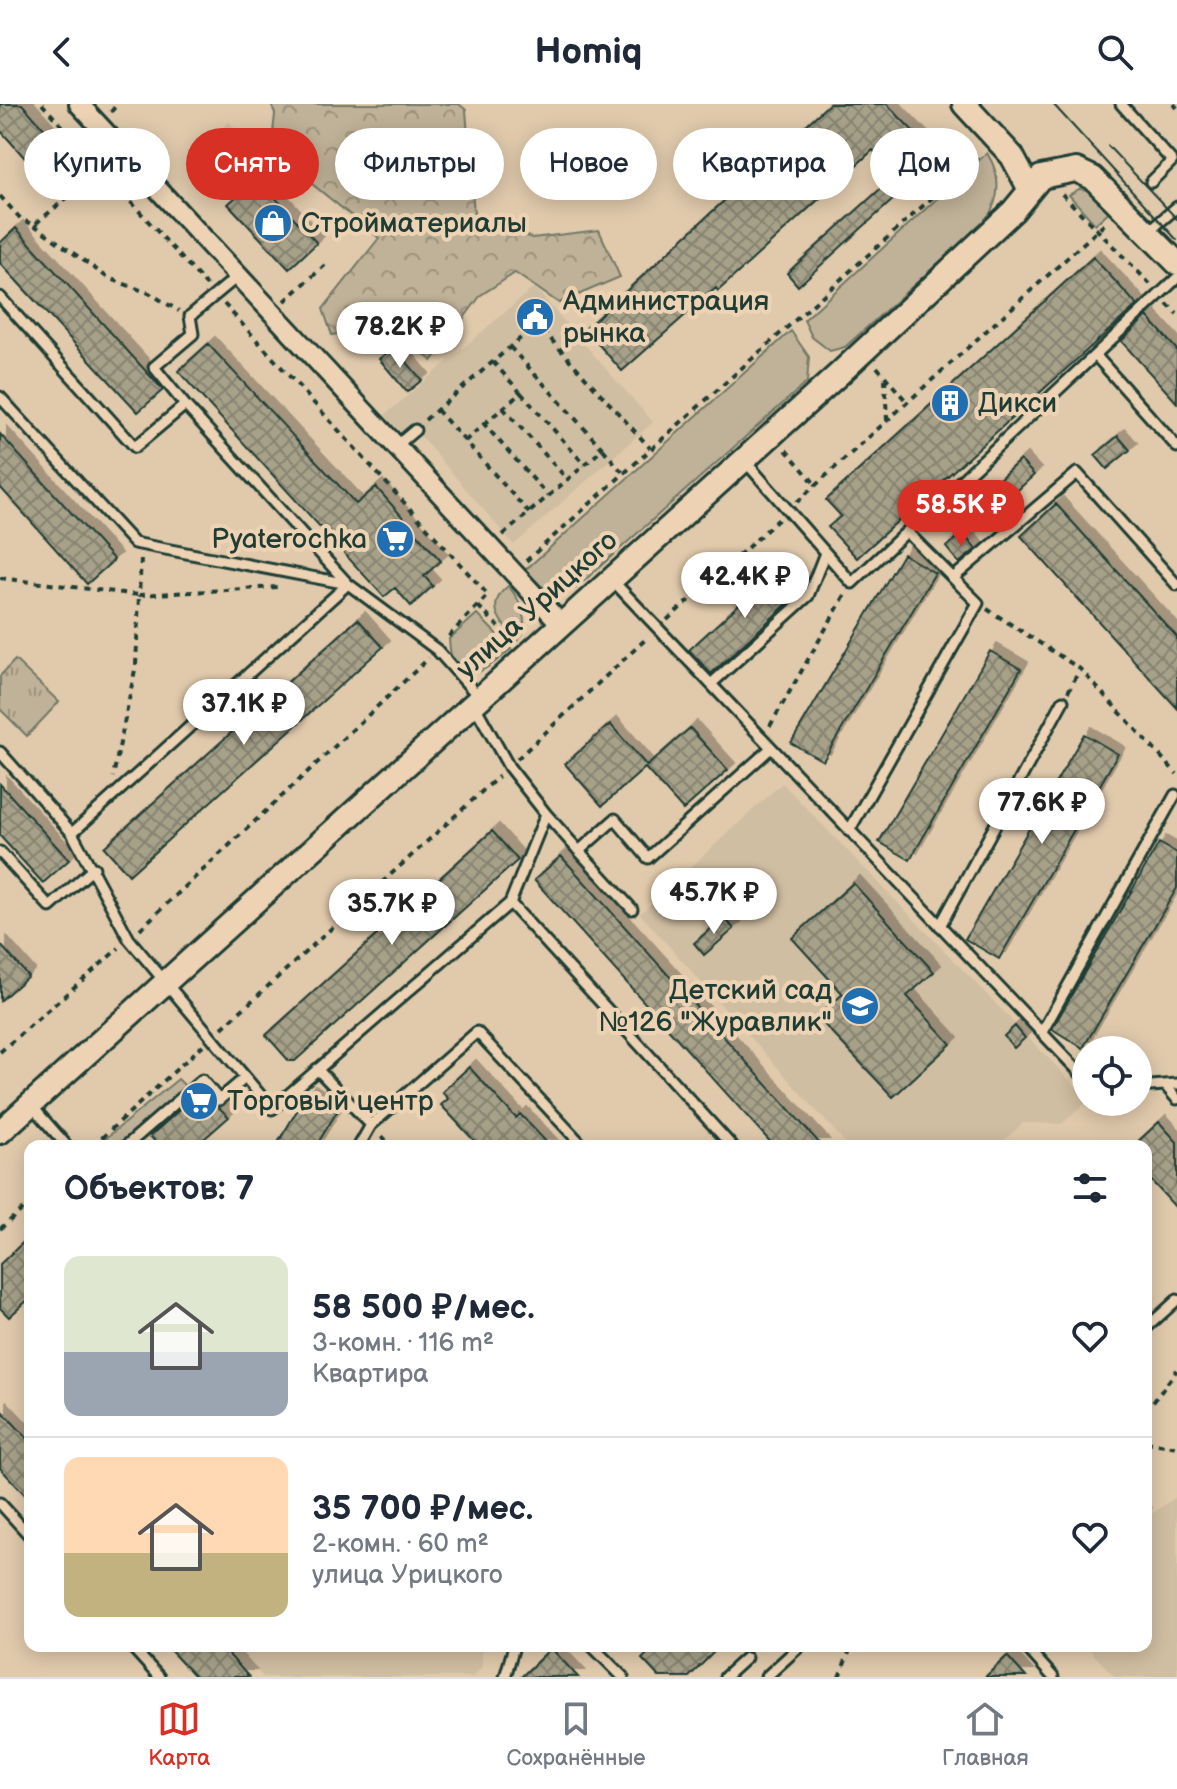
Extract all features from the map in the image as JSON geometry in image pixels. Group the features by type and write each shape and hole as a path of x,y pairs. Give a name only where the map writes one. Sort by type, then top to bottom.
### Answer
{"street":[{"path":"79,104 102,128"},
{"path":"964,104 1012,156 1029,188 1041,177 1076,170 1093,178 1177,263"},
{"name":"улица Урицкого","path":"0,1132 743,460 1013,211 1029,188"},
{"path":"168,200 561,624"}],"lane":[{"path":"1121,104 1174,164 1151,182"},
{"path":"1148,232 1177,207"},
{"path":"238,276 190,316 193,334 154,367 348,584 437,650 476,700 509,767 546,814 632,909"},
{"path":"743,460 852,583 1177,278"},
{"path":"0,297 135,447 185,405"},
{"path":"1096,356 1177,447"},
{"path":"0,397 134,543 348,584"},
{"path":"396,446 415,430"},
{"path":"953,578 1077,473 1177,585"},
{"path":"849,831 978,603 907,532"},
{"path":"711,684 808,596 825,553"},
{"path":"611,578 1072,1064"},
{"path":"72,833 348,584"},
{"path":"940,926 1063,701"},
{"path":"579,851 615,819 648,858 771,748"},
{"path":"0,752 72,833 94,868 129,939 272,1109 510,903 546,814"},
{"path":"1042,1032 1175,795"},
{"path":"0,852 50,907 94,868"},
{"path":"510,903 727,1140"},
{"path":"362,1140 371,1125 477,1032 577,1140"},
{"path":"317,1069 371,1125"},
{"path":"133,1140 202,1080 219,1100 245,1078"},
{"path":"1152,1086 1177,1084"},
{"path":"1165,1085 1177,1099"},
{"path":"30,1104 62,1140"},
{"path":"1152,1323 1177,1300"},
{"path":"0,1503 24,1529"},
{"path":"136,1652 159,1677"},
{"path":"505,1677 512,1652"},
{"path":"598,1652 623,1677"},
{"path":"766,1677 793,1652"},
{"path":"1031,1652 1053,1677"},
{"path":"725,1677 746,1658"}],"path":[{"path":"42,104 65,128"},
{"path":"519,568 982,152"},
{"path":"1061,193 1177,314"},
{"path":"0,196 21,219 108,278 149,293 190,316"},
{"path":"34,225 64,200"},
{"path":"0,1052 129,939 437,650 488,595 131,200"},
{"path":"100,1140 1117,213"},
{"path":"273,313 325,265"},
{"path":"415,430 537,324 650,448"},
{"path":"510,347 623,473"},
{"path":"492,362 585,465"},
{"path":"877,367 907,402"},
{"path":"885,377 887,421"},
{"path":"465,441 521,393"},
{"path":"503,408 568,480"},
{"path":"436,409 529,513"},
{"path":"484,424 548,496"},
{"path":"489,548 603,449"},
{"path":"786,450 816,485"},
{"path":"109,799 136,665 142,545"},
{"path":"0,578 139,595 288,586"},
{"path":"762,739 852,583"},
{"path":"978,603 1080,669 1177,774"},
{"path":"478,606 501,629"},
{"path":"1063,701 1080,669"},
{"path":"0,1229 24,1208"},
{"path":"1152,1404 1177,1370"},
{"path":"1152,1443 1177,1447"},
{"path":"839,1677 849,1652"}],"shaded area":[{"path":"534,287 653,422 514,545 415,430 410,428 403,435 385,415"},
{"name":"Детский сад №126 \"Журавлик\"","path":"782,783 1072,1083 1072,1115 1062,1124 1023,1123 1005,1140 843,1140 640,914"},
{"path":"1177,1496 1177,1677 1115,1677 1092,1652 1152,1652 1152,1514"},
{"path":"240,1652 482,1652 482,1667 472,1677 263,1677"}],"green space":[{"path":"271,104 459,104 466,110 467,128 335,128 335,200 473,200 474,214 532,238 599,230 620,277 559,303 515,273 481,295 432,361 389,323 332,335 323,309 379,238 319,190 319,128 273,128 275,114"},
{"path":"987,153 998,188 985,221 845,347 830,351 812,337 804,320 935,200 979,200 979,160"},
{"path":"1079,189 1091,190 1113,208 1095,224 1069,195"},
{"path":"791,331 809,357 807,382 576,588 546,588 528,578 523,572"},
{"path":"508,586 523,613 524,629 517,641 501,621 496,607 501,593"},
{"path":"477,614 511,649 481,671 463,673 456,668 451,657 449,639"},
{"path":"15,660 59,702 27,736 0,709 0,676"},
{"path":"178,1079 187,1088 123,1140 106,1138"}],"building":[{"path":"0,104 22,104 43,128 24,128 24,157 0,130"},
{"path":"829,104 887,104 910,128 870,128 870,153 854,167 854,128 803,128"},
{"path":"870,198 893,200 798,286 787,273"},
{"name":"Стройматериалы","path":"232,200 277,200 317,243 289,269 228,204"},
{"path":"725,200 818,200 718,291 716,288 622,371 585,329"},
{"path":"16,228 163,390 138,412 0,263 0,243"},
{"path":"1093,257 1137,305 857,558 828,527 841,516 826,500"},
{"path":"1147,316 1177,350 1177,403 1121,341"},
{"path":"208,344 356,504 376,487 441,561 424,576 433,586 411,606 395,588 384,597 178,371"},
{"path":"394,347 422,380 407,392 379,359"},
{"path":"0,434 114,560 87,584 0,487"},
{"path":"1118,436 1130,450 1107,469 1095,455"},
{"path":"1020,460 1034,475 989,517 975,501"},
{"path":"1056,504 1177,637 1177,708 1021,536"},
{"path":"962,533 976,549 959,563 946,547"},
{"path":"903,554 935,573 823,761 791,743"},
{"path":"780,567 802,590 711,674 689,650"},
{"path":"358,619 383,647 129,875 104,847"},
{"path":"990,651 1021,669 910,860 879,842"},
{"path":"610,724 647,766 690,728 728,770 683,810 645,768 602,806 565,764"},
{"path":"1084,734 1118,754 999,959 965,939"},
{"path":"0,784 69,860 43,883 0,836"},
{"path":"492,831 518,860 295,1061 289,1061 266,1035"},
{"path":"1159,843 1177,853 1177,888 1090,1036 1072,1036 1072,1041 1052,1029"},
{"path":"561,856 817,1140 769,1140 534,880"},
{"path":"853,883 934,972 907,996 951,1044 893,1097 817,1017 843,994 792,938"},
{"path":"724,917 734,929 704,955 694,943"},
{"path":"0,944 28,976 0,1001"},
{"path":"1015,1026 1025,1038 1014,1048 1004,1036"},
{"path":"469,1067 516,1118 520,1114 544,1140 473,1140 441,1105 448,1099 442,1092"},
{"name":"Торговый центр","path":"201,1091 229,1117 203,1140 154,1140 150,1136"},
{"path":"308,1092 338,1110 320,1140 280,1140"},
{"path":"1159,1122 1177,1142 1177,1209 1152,1182 1152,1140 1140,1140"},
{"path":"24,1242 24,1303 9,1317 0,1308 0,1264"},
{"path":"0,1409 24,1435 24,1494 0,1468"},
{"path":"172,1652 226,1652 249,1677 195,1677"},
{"path":"547,1652 555,1652 578,1677 521,1677"},
{"path":"649,1652 714,1652 689,1677 659,1677 642,1659"},
{"path":"1007,1656 1026,1677 985,1677"}],"tram line":[{"path":"1053,104 1177,240"},
{"path":"1108,146 1177,219"}],"place":[{"name":"Стройматериалы","path":"273,223"},
{"name":"Администрация рынка","path":"535,317"},
{"name":"Дикси","path":"950,403"},
{"name":"Pyaterochka","path":"395,539"},
{"name":"Детский сад №126 \"Журавлик\"","path":"860,1006"},
{"name":"Торговый центр","path":"199,1101"}]}
